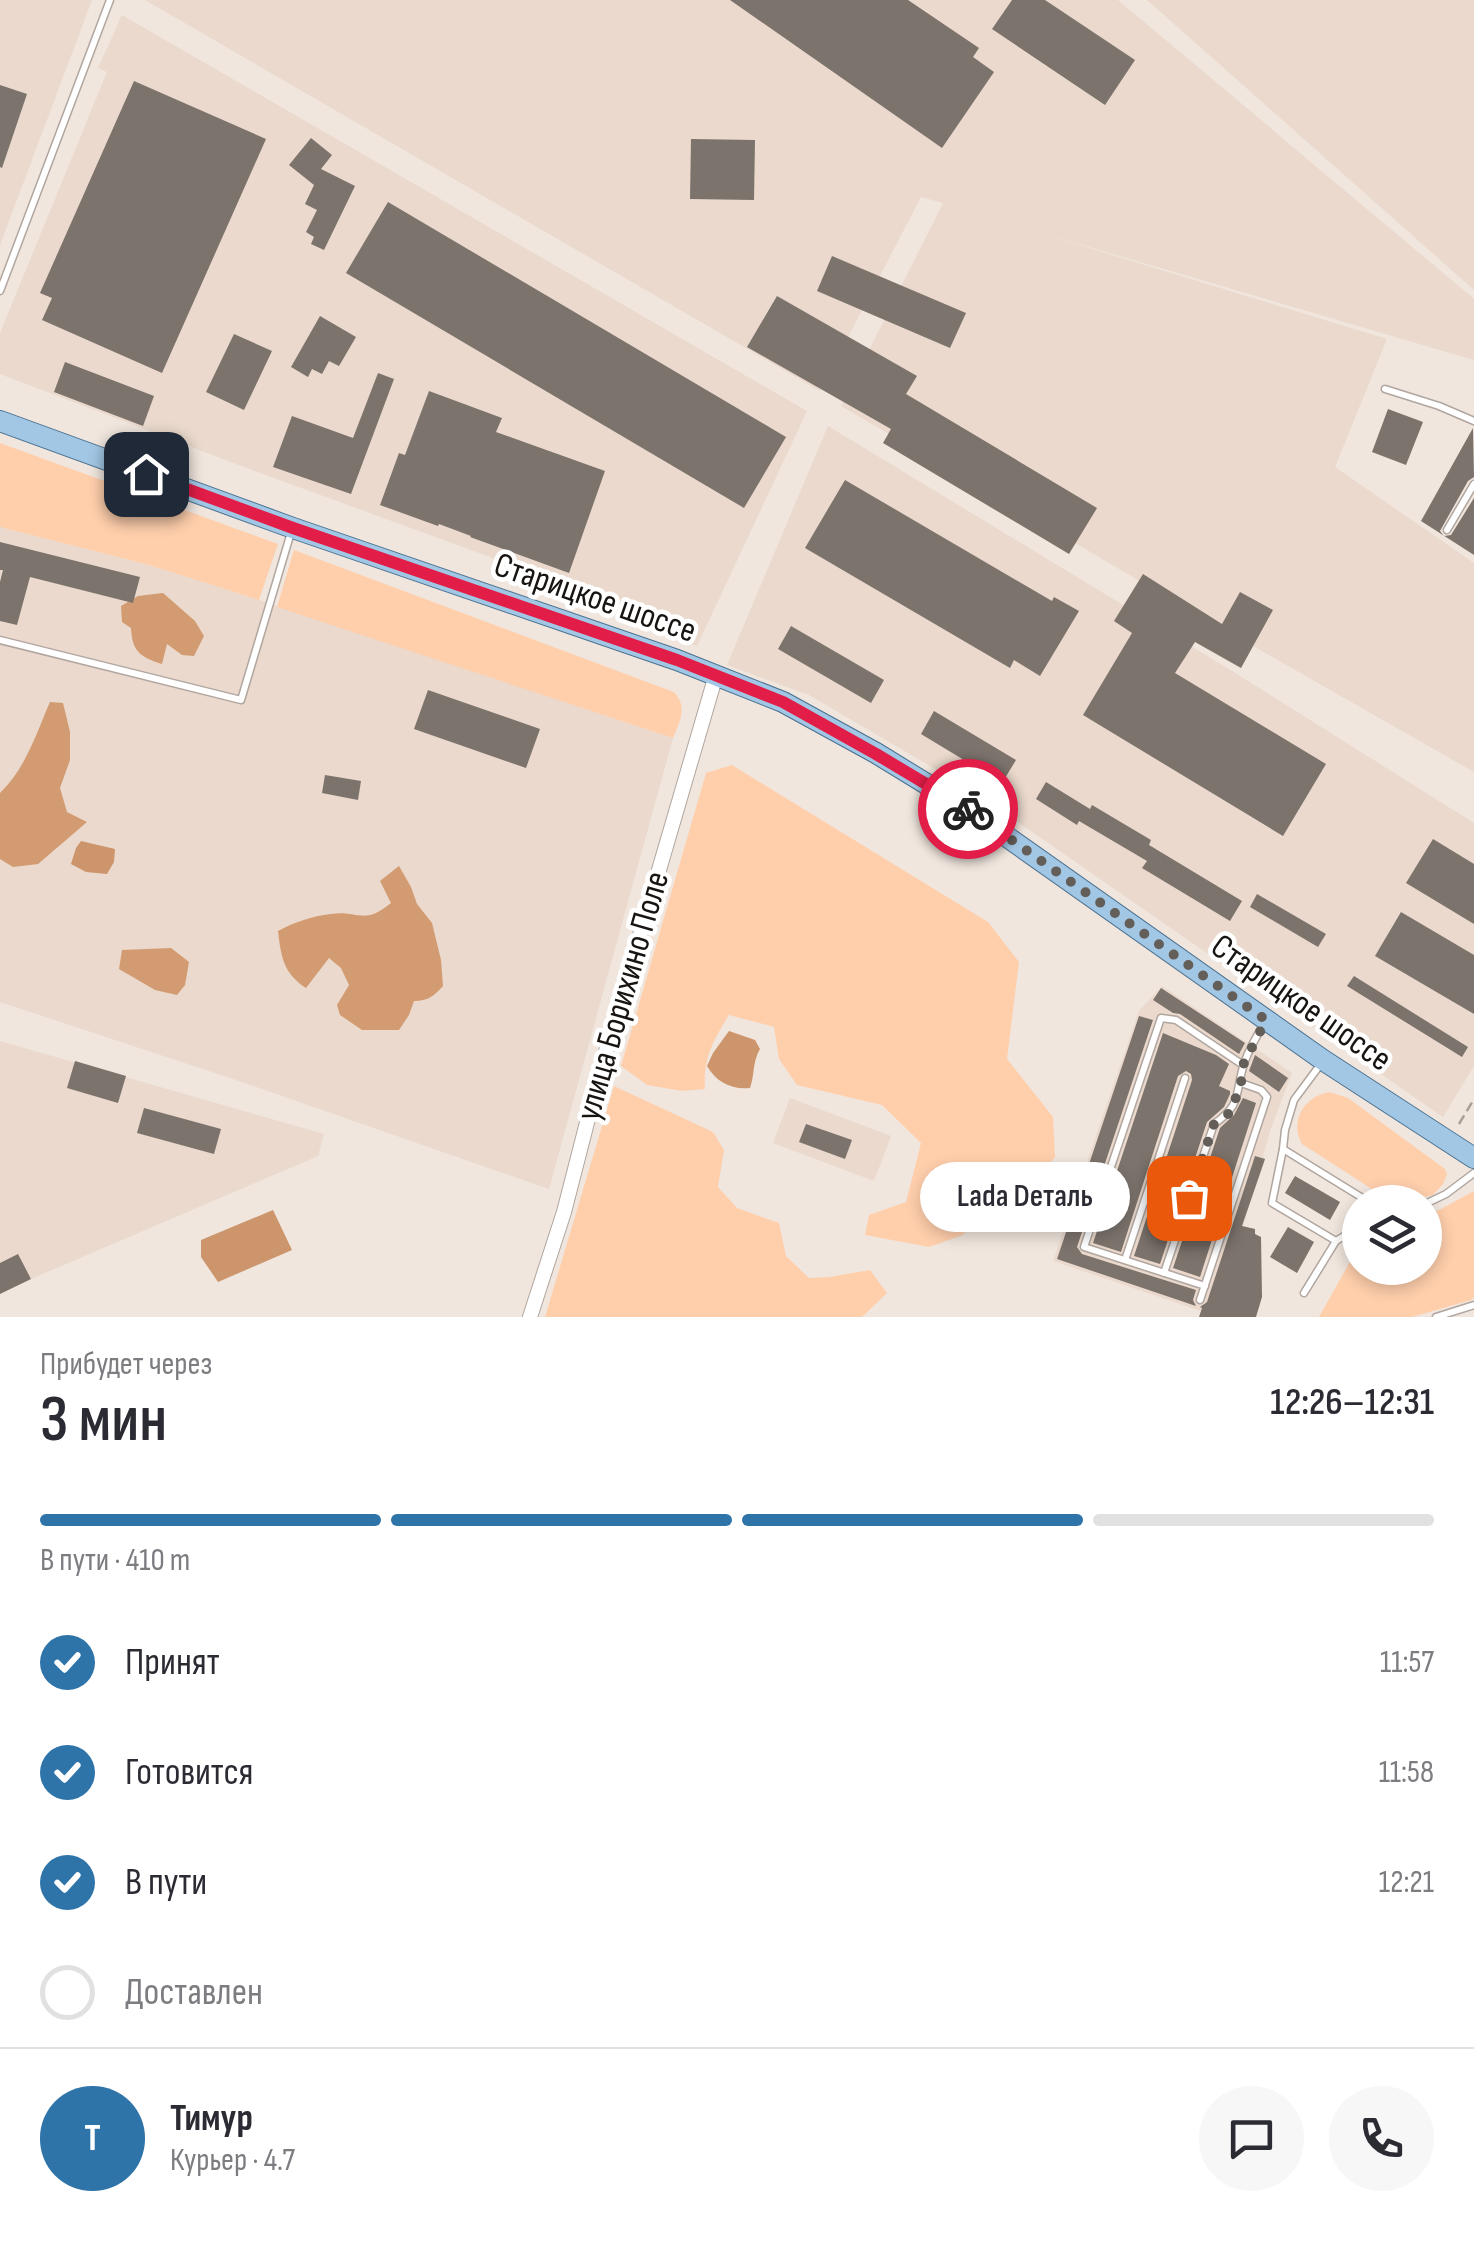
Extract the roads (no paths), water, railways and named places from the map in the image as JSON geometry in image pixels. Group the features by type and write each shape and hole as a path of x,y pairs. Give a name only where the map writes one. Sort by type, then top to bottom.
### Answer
{"main road":[{"name":"Старицкое шоссе","path":"0,420 783,702 969,810 1323,1060 1474,1158"}],"street":[{"name":"улица Борихино Поле","path":"530,1317 564,1212 600,1072 716,675"}],"lane":[{"path":"0,292 110,0"},
{"path":"1386,389 1474,421"},
{"path":"1447,530 1474,484"},
{"path":"0,640 241,700 293,528"},
{"path":"1205,1286 1084,1247 1160,1018 1176,1020 1243,1065"},
{"path":"1164,1273 1214,1124 1231,1112 1243,1065 1266,1020"},
{"path":"1323,1060 1294,1100 1272,1203 1336,1240"},
{"path":"1125,1260 1185,1078"},
{"path":"1200,1300 1267,1097 1261,1090 1241,1083"},
{"path":"1282,1149 1342,1186"},
{"path":"1442,1196 1474,1173"},
{"path":"1304,1293 1336,1240 1342,1236"},
{"path":"1436,1317 1474,1305"}],"place":[{"name":"Lada Dеталь","path":"1189,1198"}]}
